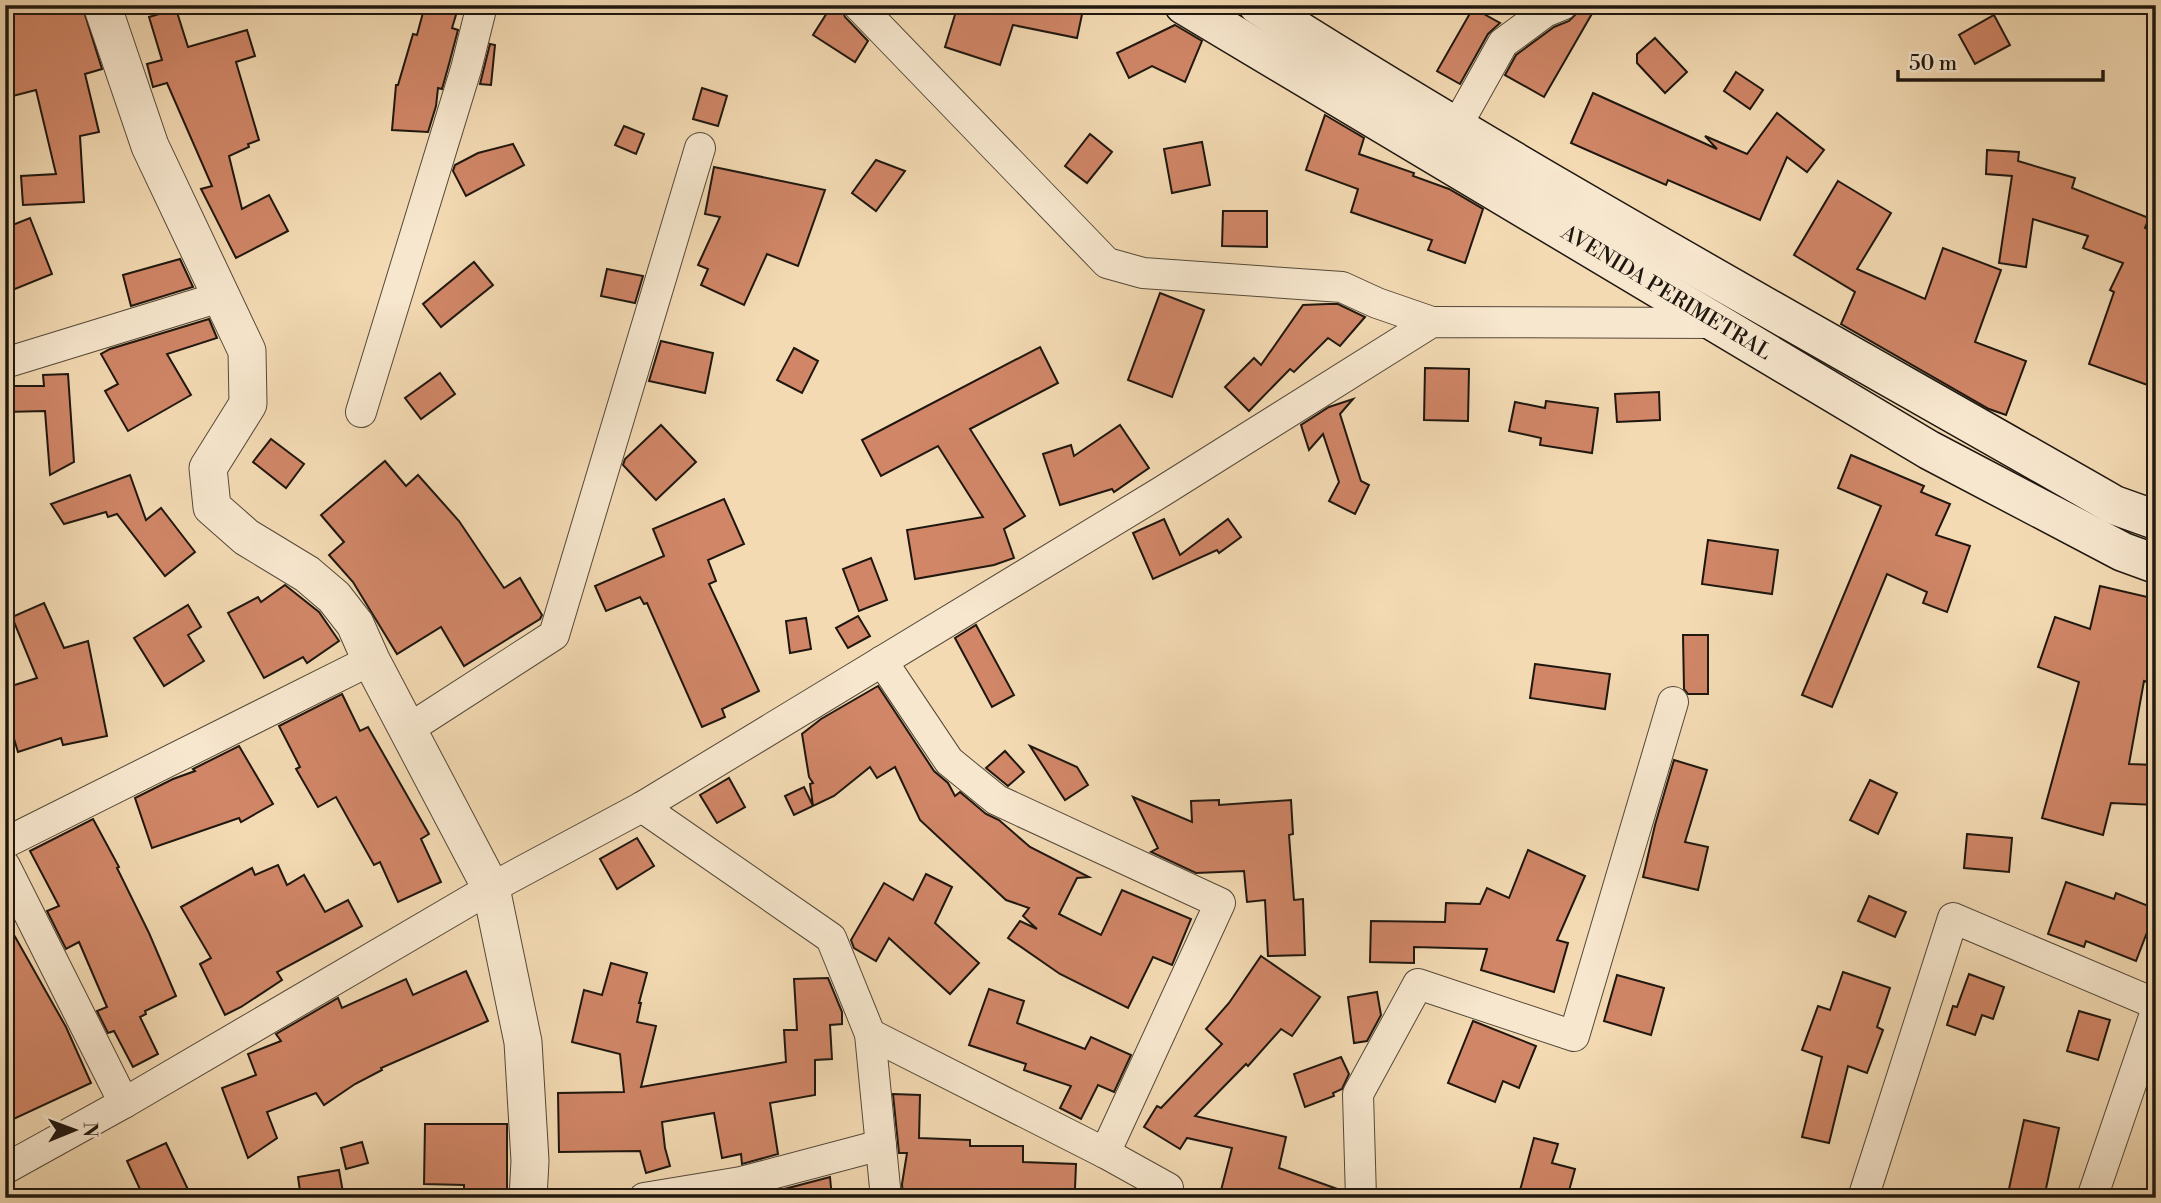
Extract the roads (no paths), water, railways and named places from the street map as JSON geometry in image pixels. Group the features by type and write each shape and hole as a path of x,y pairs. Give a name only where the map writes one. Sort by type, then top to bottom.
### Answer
{"main road":[{"name":"AVENIDA PERIMETRAL","path":"1184,5 1929,450 2123,552 2156,564"},
{"name":"AVENIDA PERIMETRAL","path":"1258,5 1456,127 1741,291 2115,505 2156,520"}],"street":[{"path":"102,5 150,146 247,351 248,404 208,468 212,507 246,537 307,574 334,597 355,624 407,730 491,888 523,1042 530,1161 528,1198"},
{"path":"361,412 466,69 482,5"},
{"path":"858,5 1107,263 1143,273 1342,287 1377,303 1432,322 1715,323 1741,291"},
{"path":"1456,127 1503,43 1545,12 1562,5"},
{"path":"407,730 554,635 700,148"},
{"path":"5,363 220,296"},
{"path":"5,1169 124,1103 491,888 642,807 1161,492 1432,322"},
{"path":"5,843 371,660"},
{"path":"882,661 949,761 998,800 1220,903 1105,1153"},
{"path":"1361,1198 1357,1094 1418,984 1574,1036 1673,702"},
{"path":"642,807 831,938 870,1034 886,1198"},
{"path":"5,866 124,1103"},
{"path":"1863,1198 1953,918 2156,1004"},
{"path":"2092,1198 2156,1011"},
{"path":"870,1034 1105,1153 1168,1188 1165,1198"},
{"path":"645,1198 741,1182 881,1145"}]}
